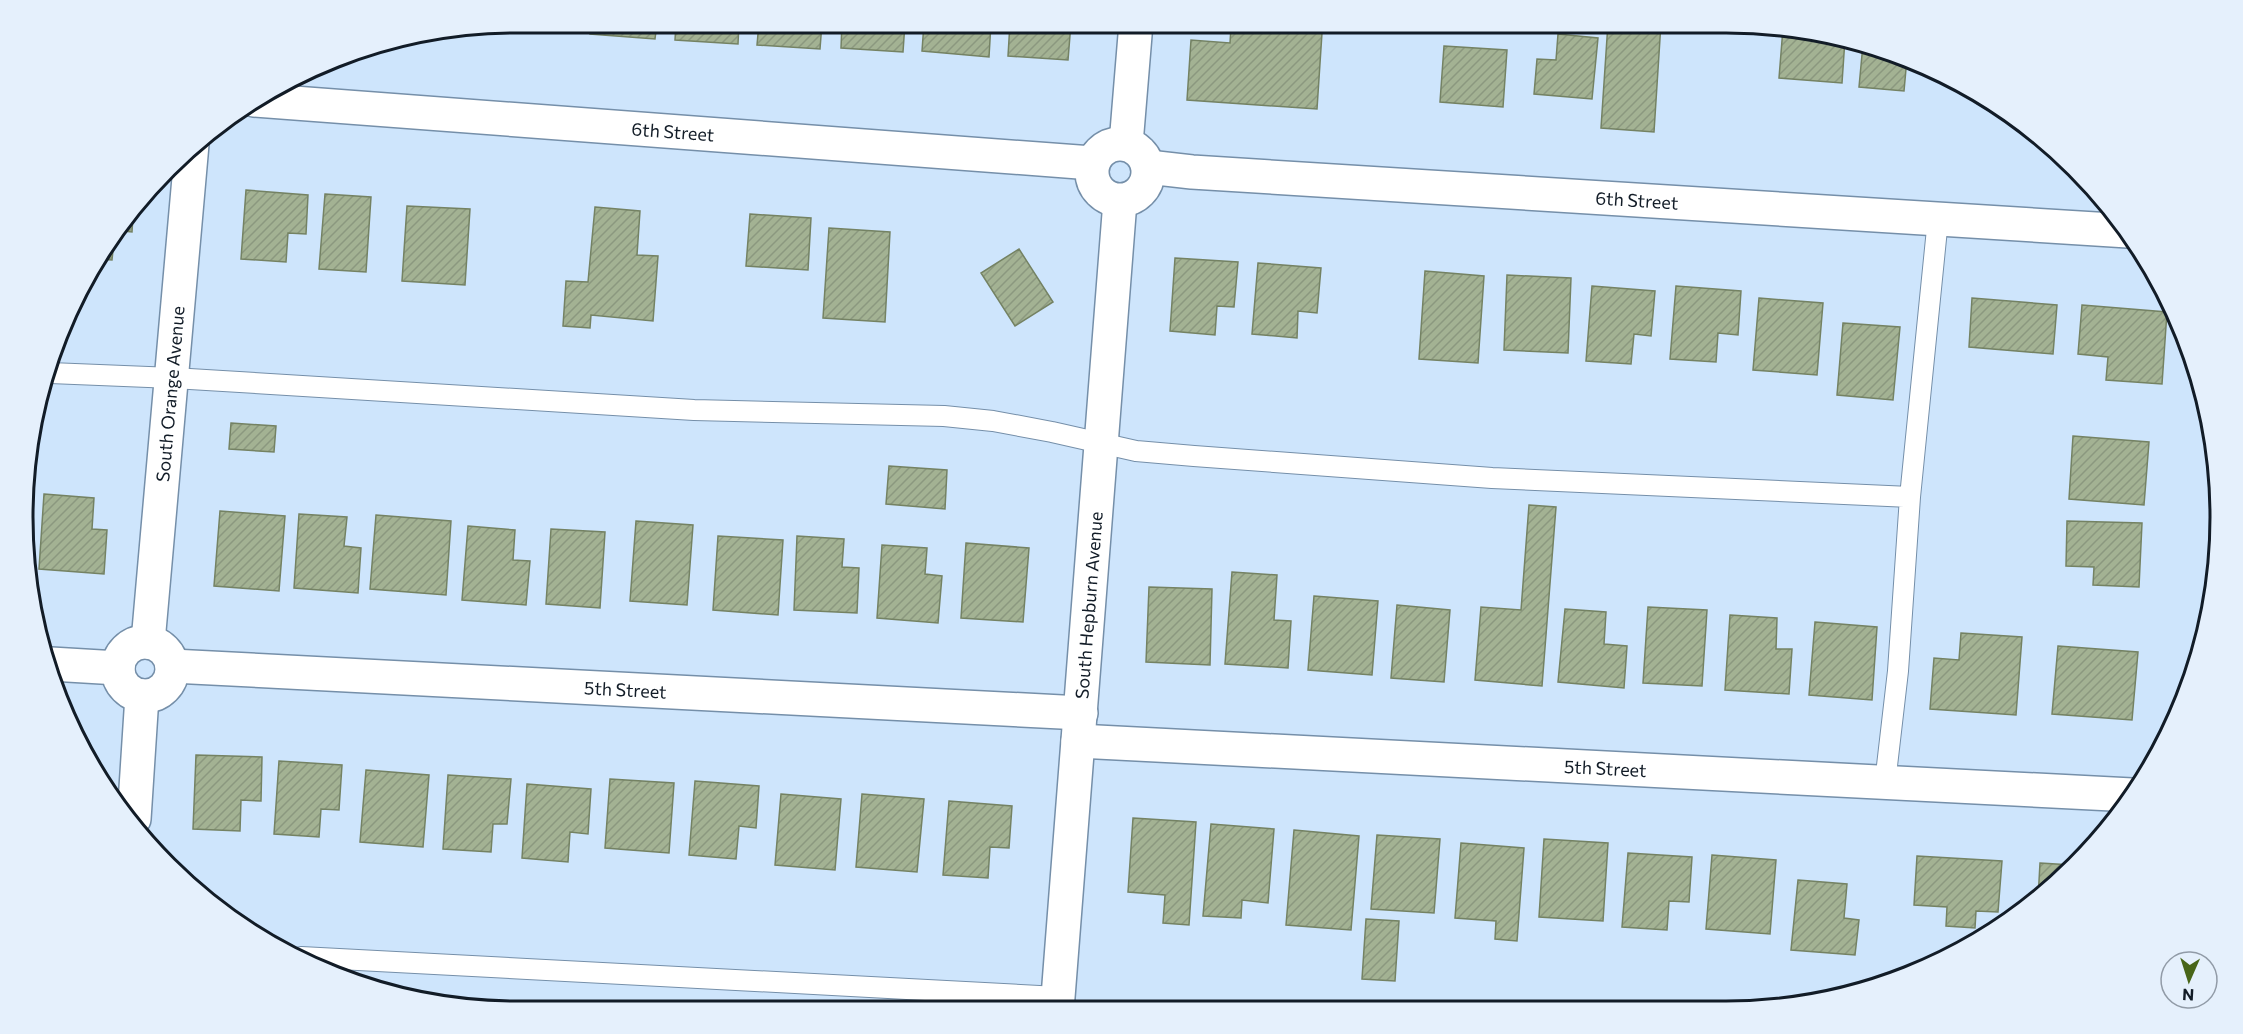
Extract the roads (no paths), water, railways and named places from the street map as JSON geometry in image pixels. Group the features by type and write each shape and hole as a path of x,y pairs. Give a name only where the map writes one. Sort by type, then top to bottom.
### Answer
{"street":[{"path":"1136,33 1137,156 1148,177 1139,194 1130,199 1111,200 1096,189 1091,172 1092,163 1102,150 1118,144 1137,156"},
{"name":"6th Street","path":"270,101 1092,163"},
{"name":"6th Street","path":"1137,156 1192,172 2116,230"},
{"name":"South Orange Avenue","path":"148,642 191,160"},
{"name":"South Hepburn Avenue","path":"1057,1001 1103,442 1120,201"},
{"path":"148,642 164,650 172,666 170,681 165,688 150,696 142,696 127,690 122,684 118,668 124,651 140,643 148,642"},
{"path":"56,664 118,668"},
{"name":"5th Street","path":"172,666 1885,783 2122,795"},
{"path":"134,814 142,696"}],"lane":[{"path":"1885,783 1898,671 1911,497 1938,219"},
{"path":"55,373 173,378 694,410 944,416 993,421 1103,442 1136,451 1159,453 1492,478 1911,497"},
{"path":"319,958 1024,1001"}]}
